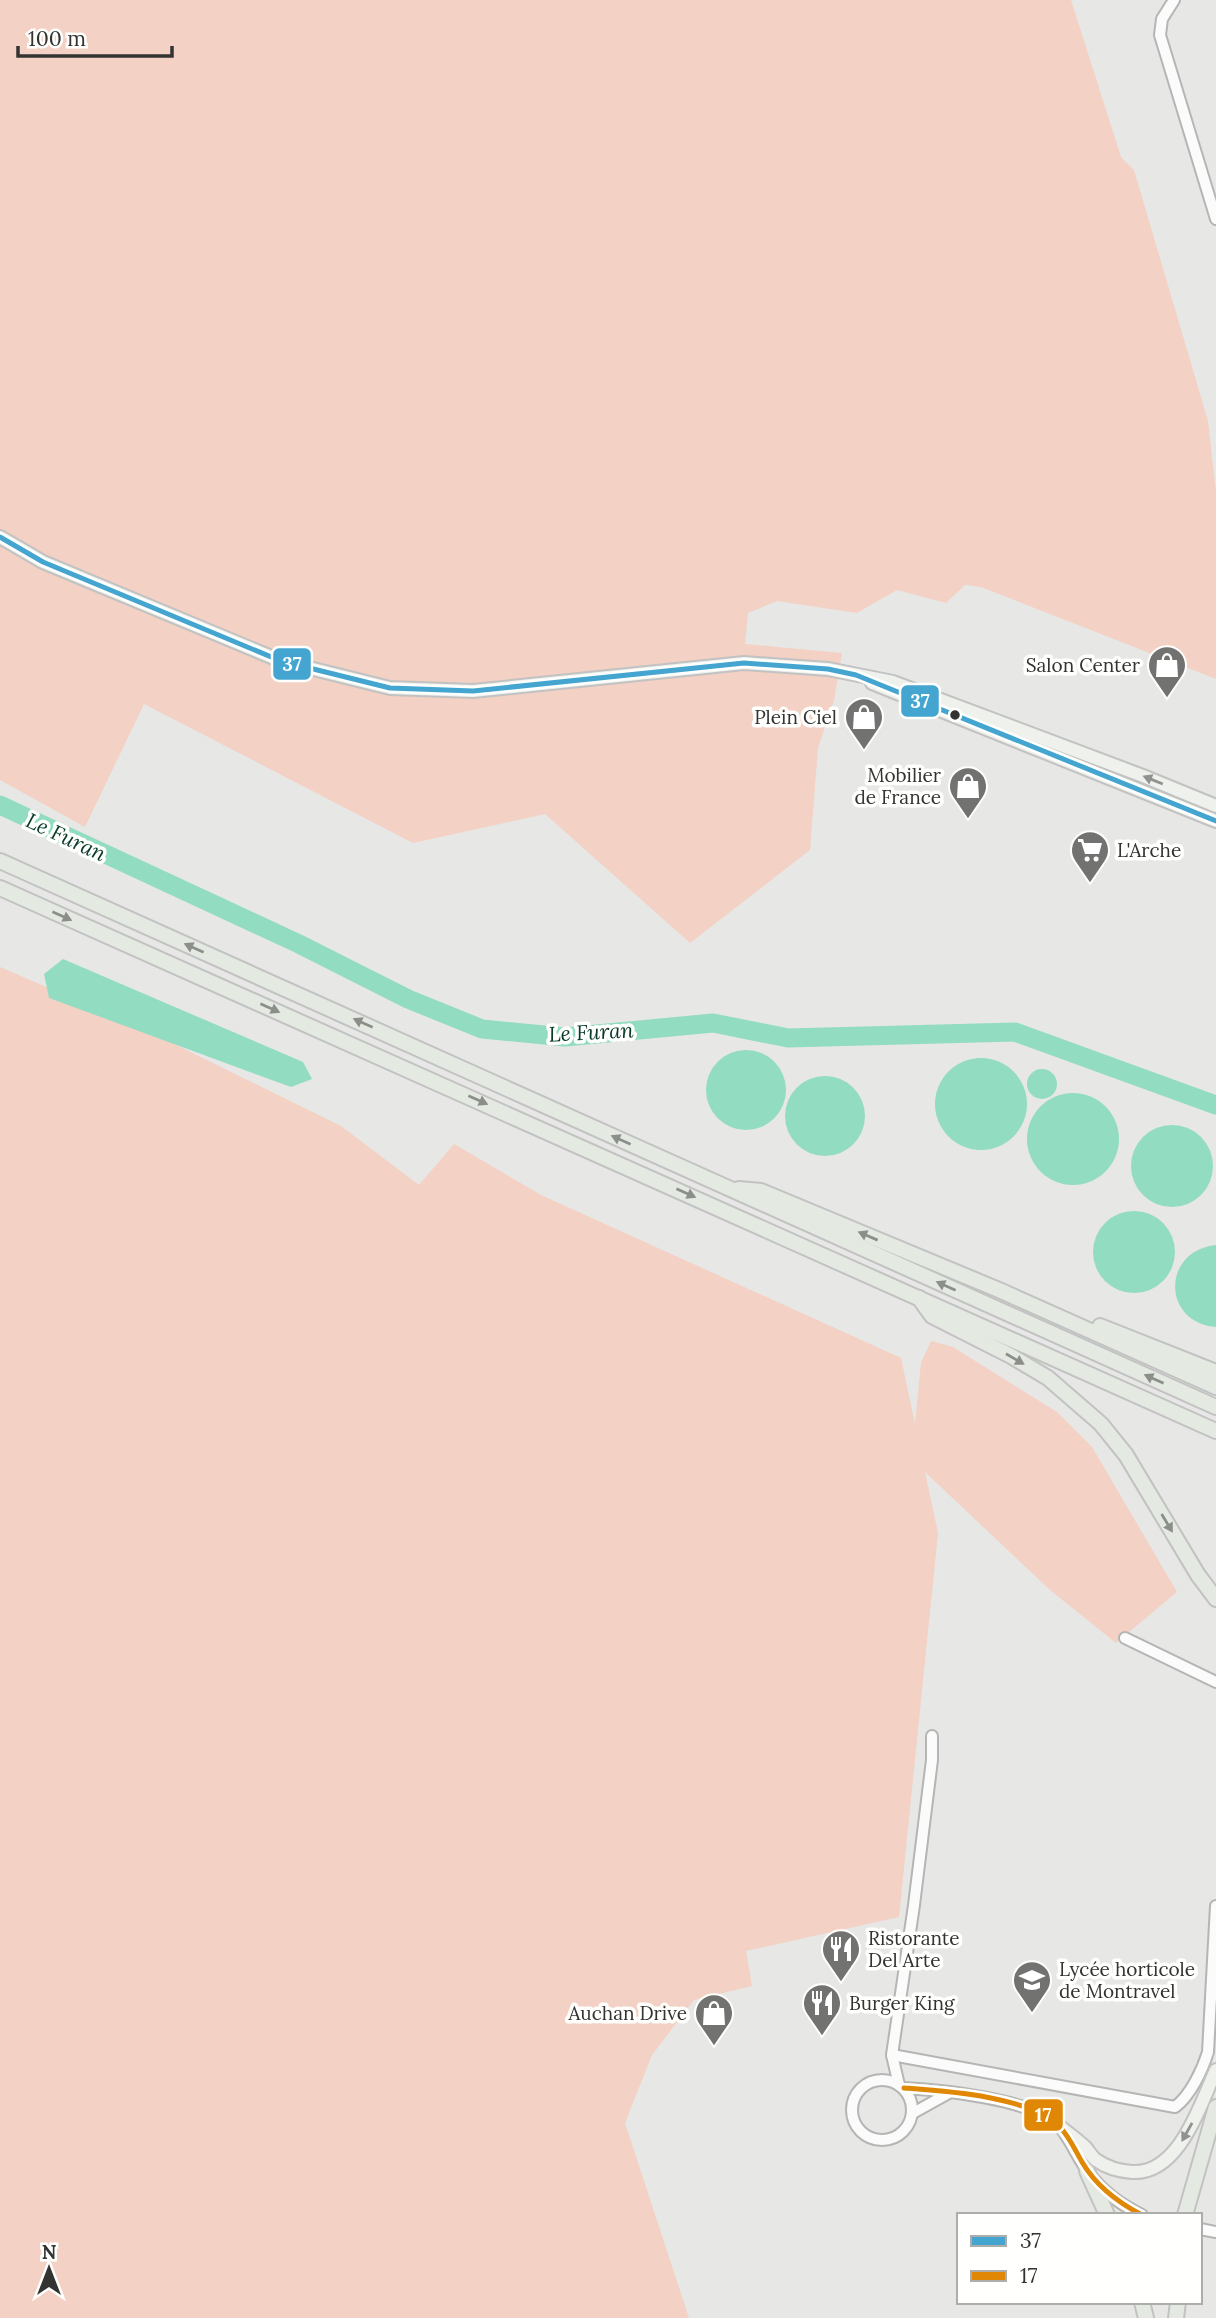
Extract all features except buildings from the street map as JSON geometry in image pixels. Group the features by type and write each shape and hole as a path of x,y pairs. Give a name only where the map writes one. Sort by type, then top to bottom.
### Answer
{"highway":[{"path":"0,861 1216,1407"},
{"path":"0,888 1216,1431"},
{"path":"727,1189 761,1191 999,1290 1216,1387"},
{"path":"999,1290 1031,1299 1216,1372"},
{"path":"918,1297 932,1316 1048,1378 1101,1424 1126,1455 1198,1575 1216,1599"},
{"path":"1186,2213 1216,2107"},
{"path":"1192,2213 1216,2135"},
{"path":"1087,2171 1106,2213"}],"main road":[{"path":"0,537 43,562 269,656 336,676 390,688 473,691 744,663 828,669 893,682 1216,806"},
{"path":"856,675 1216,821"},
{"path":"1056,2124 1096,2160 1109,2168 1139,2172 1154,2168 1165,2162 1181,2143 1216,2070"}],"street":[{"path":"1174,0 1162,19 1160,35 1216,219"},
{"path":"1125,1637 1216,1682"},
{"path":"879,2080 892,2054 914,1905 932,1760 932,1735"},
{"path":"892,2054 1175,2107 1182,2102 1208,2052 1216,1906"},
{"path":"892,2054 901,2086 910,2097 912,2113 907,2127 895,2137 876,2139 861,2132 853,2117 854,2098 865,2085 879,2080 901,2086 972,2094 1018,2106 1042,2115 1056,2124 1067,2136 1087,2171 1115,2200 1138,2213"},
{"path":"912,2113 949,2093"}],"shaded area":[{"path":"0,0 1071,0 1121,157 1134,170 1208,421 1216,492 1216,679 981,587 965,585 946,603 897,590 857,613 777,601 748,613 745,644 842,653 834,700 818,748 810,850 690,943 545,814 413,843 144,704 85,827 0,780"},
{"path":"63,959 303,1062 312,1079 291,1087 49,998 44,974"},
{"path":"0,967 146,1030 341,1126 419,1185 454,1144 541,1195 901,1358 915,1424 921,1363 931,1341 953,1347 1057,1412 1092,1447 1177,1592 1116,1643 1050,1590 925,1472 938,1533 899,1917 746,1951 752,1986 694,2000 652,2055 625,2123 689,2318 0,2318"},
{"path":"746,1050 761,1053 774,1062 783,1075 786,1090 783,1105 774,1118 761,1127 746,1130 731,1127 718,1118 709,1105 706,1090 709,1075 718,1062 731,1053"},
{"path":"981,1058 998,1062 1013,1072 1023,1087 1027,1104 1023,1121 1013,1136 998,1146 981,1150 964,1146 949,1136 939,1121 935,1104 939,1087 949,1072 964,1062"},
{"path":"1042,1069 1053,1073 1057,1084 1053,1095 1042,1099 1031,1095 1027,1084 1031,1073"},
{"path":"825,1076 840,1079 853,1088 862,1101 865,1116 862,1131 853,1144 840,1153 825,1156 810,1153 797,1144 788,1131 785,1116 788,1101 797,1088 810,1079"},
{"path":"1073,1093 1091,1096 1106,1106 1116,1121 1119,1139 1116,1157 1106,1172 1091,1182 1073,1185 1055,1182 1040,1172 1030,1157 1027,1139 1030,1121 1040,1106 1055,1096"},
{"path":"1172,1125 1188,1128 1201,1137 1210,1150 1213,1166 1210,1182 1201,1195 1188,1204 1172,1207 1156,1204 1143,1195 1134,1182 1131,1166 1134,1150 1143,1137 1156,1128"},
{"path":"1134,1211 1150,1214 1163,1223 1172,1236 1175,1252 1172,1268 1163,1281 1150,1290 1134,1293 1118,1290 1105,1281 1096,1268 1093,1252 1096,1236 1105,1223 1118,1214"},
{"path":"1216,1245 1216,1327 1198,1323 1185,1313 1178,1301 1175,1287 1185,1260 1198,1250"}],"waterway":[{"name":"Le Furan","path":"0,805 299,944 408,999 482,1029 565,1037 713,1023 788,1038 1015,1032 1216,1105"}],"transit line":[{"name":"37","path":"0,537 43,562 281,661 390,688 473,691 744,663 828,669 856,675 1216,821"},
{"name":"17","path":"904,2088 985,2097 1027,2108 1045,2116 1063,2130 1088,2171 1101,2186 1138,2213"}],"place":[{"name":"Salon Center","path":"1167,699"},
{"name":"Plein Ciel","path":"864,751"},
{"name":"Mobilier de France","path":"968,820"},
{"name":"L'Arche","path":"1090,884"},
{"name":"Ristorante Del Arte","path":"841,1983"},
{"name":"Lycée horticole de Montravel","path":"1032,2014"},
{"name":"Burger King","path":"822,2037"},
{"name":"Auchan Drive","path":"714,2047"}]}
